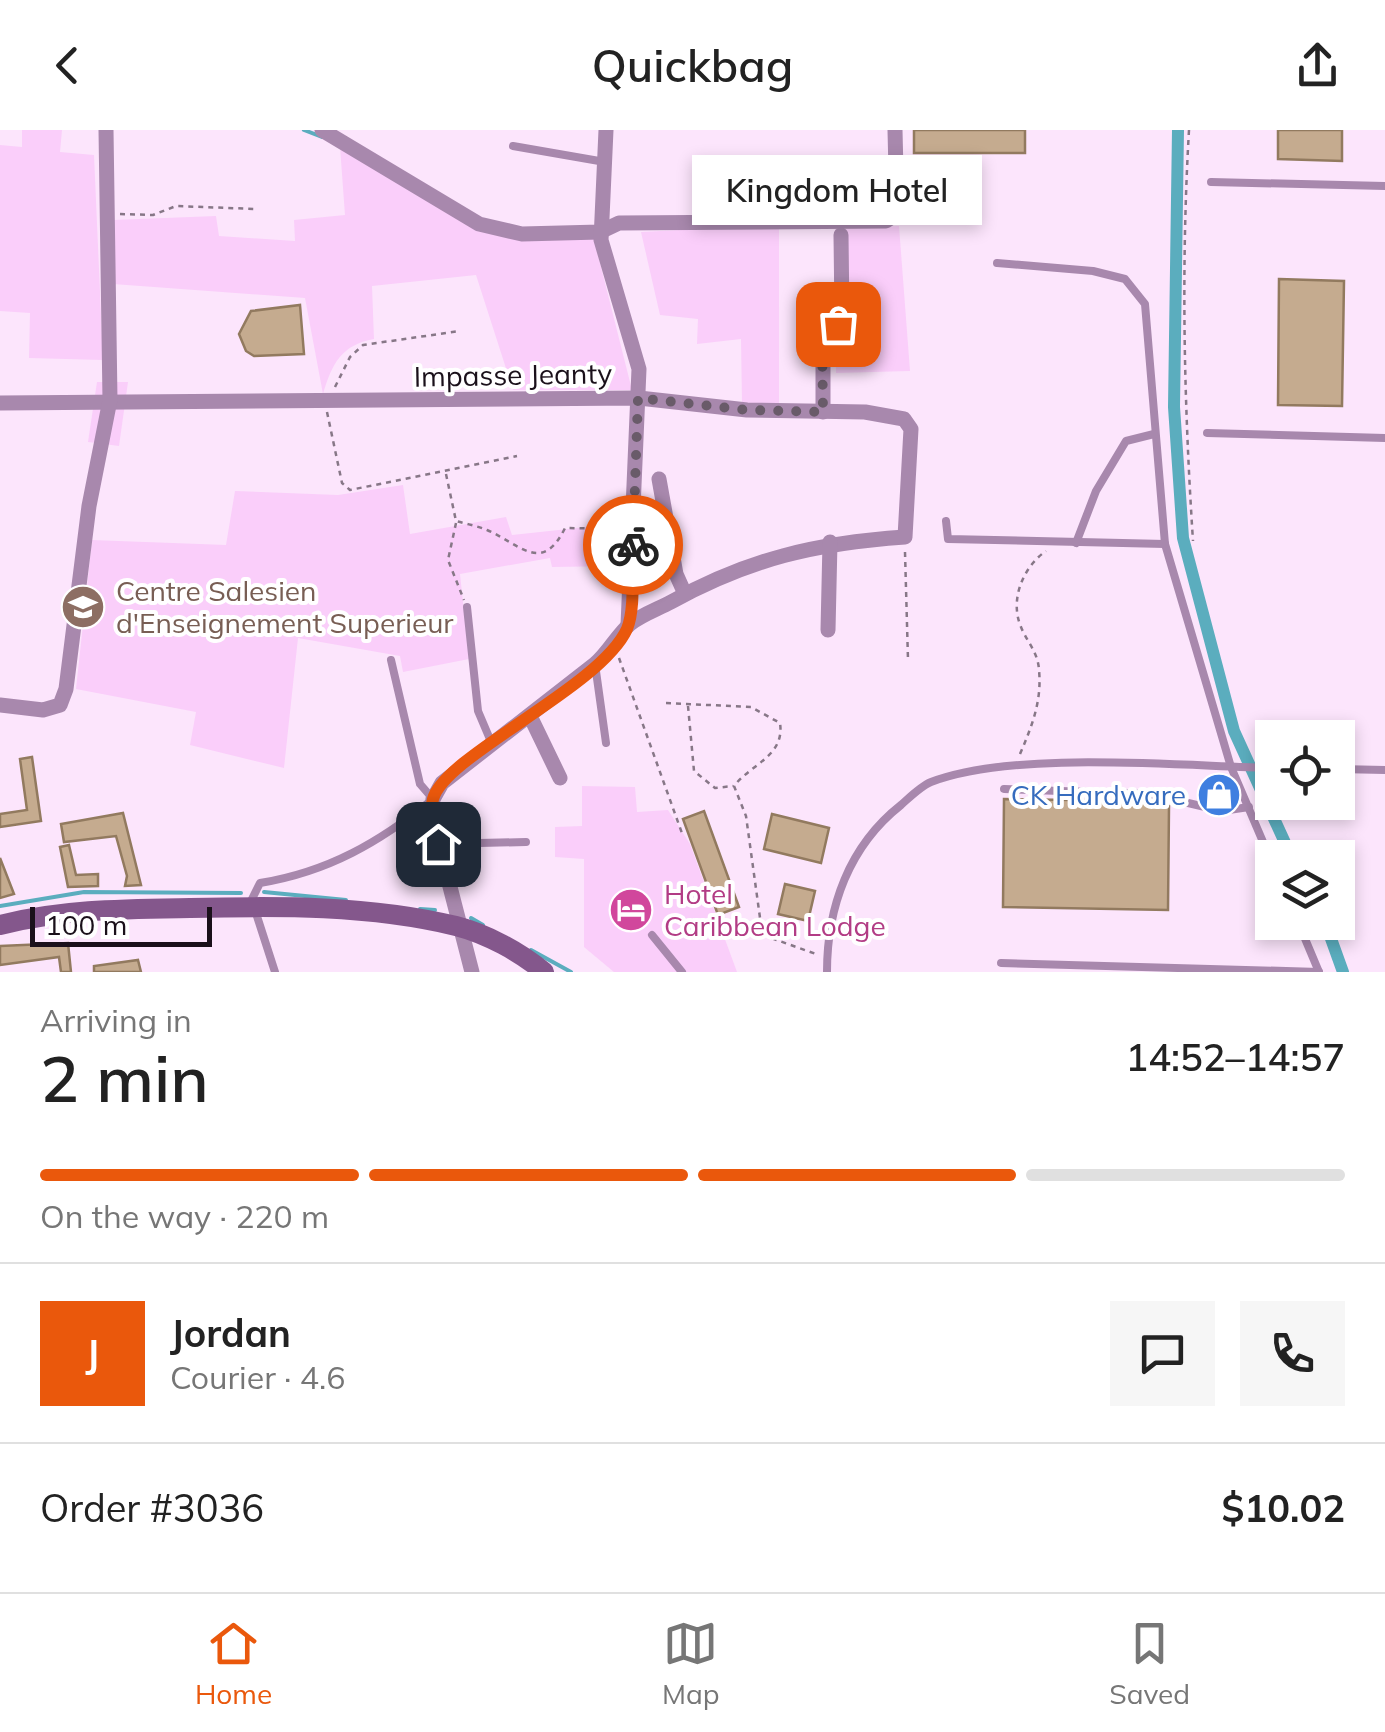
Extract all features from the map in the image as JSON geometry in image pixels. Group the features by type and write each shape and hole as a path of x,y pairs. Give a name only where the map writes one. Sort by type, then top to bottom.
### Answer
{"main road":[{"path":"0,924 35,916 107,910 319,906 459,926 493,940 544,972"}],"street":[{"path":"0,705 44,710 60,704 66,689 89,506 110,400 106,130"},
{"path":"322,130 479,224 522,234 600,232 619,223 636,222 886,221 897,214 895,130"},
{"path":"472,972 438,844 433,799 455,770 531,718 615,647 628,626 639,370 600,232 606,130"},
{"path":"823,412 822,335 842,316 841,235"},
{"name":"Impasse Jeanty","path":"0,404 110,400 326,404 638,398 747,410 904,418 910,430 905,538"},
{"path":"660,479 676,574 685,594"},
{"path":"628,626 685,594 769,556 830,542 905,538"},
{"path":"828,630 830,542"},
{"path":"531,718 560,778"}],"lane":[{"path":"513,146 605,162"},
{"path":"1210,182 1385,186"},
{"path":"997,263 1093,271 1125,279 1145,304 1165,544 1235,767 1263,840"},
{"path":"1207,433 1385,438"},
{"path":"1076,542 1096,490 1126,441 1154,434"},
{"path":"946,521 948,539 1165,544"},
{"path":"466,608 478,711 492,744"},
{"path":"274,972 251,907 260,883 316,872 388,835 433,799 420,784 391,660"},
{"path":"595,664 606,742"},
{"path":"827,972 831,919 844,875 864,840 929,782 1016,764 1255,768"},
{"path":"1355,770 1385,770"},
{"path":"1004,788 1150,794 1222,812 1249,807"},
{"path":"438,844 526,842"},
{"path":"652,935 682,972"},
{"path":"1000,963 1319,972 1306,940"}],"path":[{"path":"1189,130 1182,251 1182,383 1193,541"},
{"path":"109,214 154,215 176,206 256,209"},
{"path":"460,332 364,345 350,356 326,404 342,483 350,490 517,456"},
{"path":"446,473 456,521 448,560 466,608"},
{"path":"456,521 488,530 518,550 544,553 556,546 565,528 634,530"},
{"path":"905,538 908,660"},
{"path":"1016,764 1037,713 1039,668 1033,647 1019,624 1019,587 1030,562 1059,542"},
{"path":"615,647 684,836"},
{"path":"666,703 688,703 751,707 780,723 782,736 774,751 734,786 715,788 694,771 688,703"},
{"path":"734,786 746,816 761,926 770,938 793,949 827,956"}],"shaded area":[{"path":"22,130 62,130 60,152 94,155 103,360 29,358 30,313 0,311 0,145 22,147"},
{"path":"340,147 481,232 594,239 632,390 513,390 476,275 372,286 374,339 346,351 330,374 323,394 305,298 113,284 113,220 216,216 219,236 295,241 294,220 345,215"},
{"path":"779,225 779,408 742,404 741,339 697,344 698,319 660,315 641,232"},
{"path":"899,226 910,371 836,373 835,229"},
{"path":"97,382 128,382 119,446 88,442"},
{"path":"403,485 410,534 506,517 512,535 624,523 619,566 552,567 550,558 460,574 469,659 403,672 400,656 298,638 284,768 190,745 196,712 76,689 92,540 226,545 235,491 338,495"},
{"path":"582,786 635,787 637,812 668,810 690,844 737,972 614,972 584,947 584,859 555,857 555,827 582,826"}],"building":[{"path":"914,130 1025,130 1025,153 914,153"},
{"path":"1278,130 1342,130 1342,161 1278,159"},
{"path":"1279,279 1344,281 1342,406 1278,405"},
{"path":"300,305 304,354 254,356 246,351 239,334 251,311"},
{"path":"32,757 41,821 0,827 0,814 27,810 20,759"},
{"path":"1004,799 1149,801 1169,806 1168,910 1003,907"},
{"path":"704,811 739,907 718,915 683,819"},
{"path":"123,813 141,885 125,886 127,876 116,836 64,842 61,824"},
{"path":"772,814 829,828 821,863 764,849"},
{"path":"69,845 76,875 98,874 98,886 68,887 60,847"},
{"path":"0,858 14,894 0,898"},
{"path":"785,884 815,891 808,921 778,914"},
{"path":"68,943 71,972 61,972 59,957 0,965 0,946"},
{"path":"138,960 141,972 94,972 94,966"}],"waterway":[{"path":"304,130 322,137"},
{"path":"1178,130 1174,407 1183,538 1234,731 1284,840"},
{"path":"0,906 84,892 241,893"},
{"path":"264,892 346,900"},
{"path":"420,909 435,910"},
{"path":"471,918 483,925"},
{"path":"1331,940 1343,972"},
{"path":"531,950 571,972"}],"way so far":[{"path":"633,545 638,398 747,410 823,412 822,335 838,324"}],"place":[{"name":"Kingdom Hotel","path":"838,324"},
{"name":"Centre Salesien d'Enseignement Superieur","path":"83,607"},
{"name":"CK Hardware","path":"1219,795"},
{"name":"Hotel Caribbean Lodge","path":"631,910"}],"route":[{"path":"438,844 433,799 442,782 531,718 615,647 628,626 633,545"}]}
